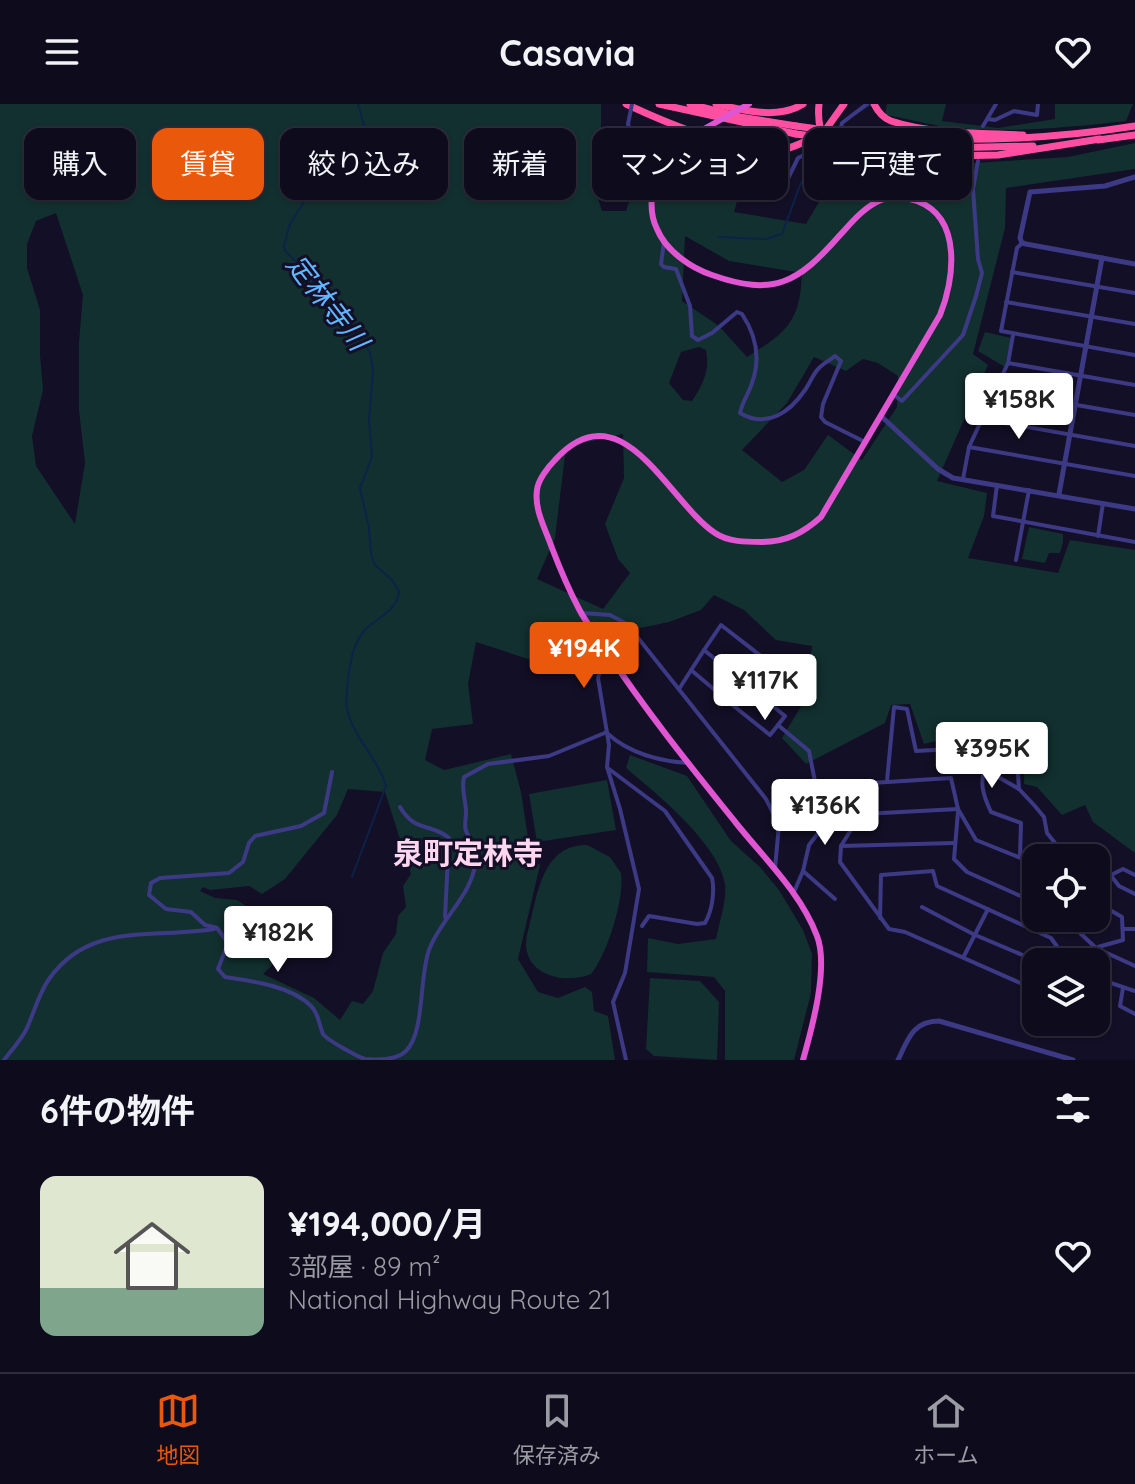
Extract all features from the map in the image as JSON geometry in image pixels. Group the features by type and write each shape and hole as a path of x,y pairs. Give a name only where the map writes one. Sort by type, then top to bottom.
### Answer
{"highway":[{"path":"629,104 715,138 761,150 778,151 821,134 844,104"},
{"path":"659,104 804,131"},
{"path":"690,104 796,130"},
{"path":"716,104 770,113 792,111 803,104"},
{"path":"706,128 749,104"},
{"path":"819,104 818,122 827,144 841,154 858,158 998,155 1100,139"},
{"path":"874,104 889,121 927,128 1068,136"},
{"path":"972,139 1068,136 1135,126"},
{"path":"972,148 1033,146 1135,135"},
{"path":"653,200 656,228 664,242 682,259 708,274 742,286 790,280 865,209 891,197 909,198 923,204 943,226 949,241 950,284 940,315 821,517 791,538 752,542 717,535 689,508 649,460 630,445 602,438 591,437 565,450 537,487 537,503 560,568 580,612 628,683 793,894 817,934 822,964 812,1027 803,1060"}],"street":[{"path":"629,104 630,128"},
{"path":"841,128 842,123 867,104"},
{"path":"983,126 996,104"},
{"path":"988,119 995,120 1014,111 1037,115 1038,104"},
{"path":"788,179 798,158 804,155"},
{"path":"894,395 902,401 963,335 982,273 978,259 973,189 978,161"},
{"path":"1022,243 1020,236 1030,192 1105,186 1135,177"},
{"path":"664,242 661,264 676,269 690,306 692,336 698,340 712,333 737,312 742,314 753,332 757,359 753,381 740,413 769,419 785,412 805,391 818,368 835,356 841,361 823,404 821,417 865,442"},
{"path":"1135,264 1018,244 1001,331 1135,355"},
{"path":"1059,494 1102,258"},
{"path":"1012,272 1135,293"},
{"path":"1006,302 1135,324"},
{"path":"963,479 969,447 1008,363 1014,334"},
{"path":"1008,363 1135,385"},
{"path":"995,391 1135,415"},
{"path":"882,417 938,469 953,478 1135,509"},
{"path":"982,419 1135,446"},
{"path":"969,447 1135,476"},
{"path":"997,485 992,515 1135,542"},
{"path":"1016,560 1029,490"},
{"path":"1098,536 1103,503"},
{"path":"580,612 610,615 627,624 771,806 779,825 775,870"},
{"path":"679,689 721,625 770,663 735,707"},
{"path":"606,650 598,678 609,745 607,767 639,889 625,973 613,1002 626,1060"},
{"path":"691,670 770,735 785,716 704,650"},
{"path":"887,781 894,707 907,709 916,751 971,748 981,751 993,774 1019,789 1044,817 1047,833 1056,844"},
{"path":"778,725 809,751 817,792 827,799 825,816 819,832 809,845 793,894"},
{"path":"971,748 980,736 996,731 1004,733 1017,760 1019,789"},
{"path":"607,732 629,749 642,754 690,763"},
{"path":"332,772 327,808 318,818 301,826 255,836 249,843 243,862 229,873 160,878 150,889 155,902 166,909 191,912 205,925 217,928 228,943 218,969 225,977 265,985 297,997 311,1005 327,1039 365,1059 391,1059 406,1051 413,1037 425,962 434,938 470,886 476,854 465,828 466,811 461,791 464,777 488,764 549,756 607,732"},
{"path":"986,765 980,782 987,805 991,812 1021,823 1020,857 976,840 958,809 951,778 856,784 857,815 841,846 840,862 889,929 905,932 1022,985"},
{"path":"607,767 665,811 712,878 709,916 705,923 649,916 642,926"},
{"path":"400,807 414,824 444,833 449,838 445,920"},
{"path":"825,816 958,809"},
{"path":"958,809 954,859 967,872 1022,897"},
{"path":"841,846 954,843"},
{"path":"1110,876 1123,869 1135,875"},
{"path":"803,871 835,899"},
{"path":"880,919 881,875 933,871 937,886 1051,938 1058,948"},
{"path":"1110,877 1135,894"},
{"path":"922,907 973,934 1022,955"},
{"path":"963,957 988,909"},
{"path":"1079,932 1096,948 1123,940 1122,917 1110,910"},
{"path":"4,1060 24,1034 49,979 67,960 89,944 110,937 188,933 217,928"},
{"path":"1124,929 1135,929"},
{"path":"1110,954 1135,964"},
{"path":"1110,983 1135,991"},
{"path":"1123,988 1120,1006 1135,1014"},
{"path":"898,1060 911,1032 927,1021 939,1021 1073,1060"}],"green space":[{"path":"0,104 601,104 601,128 592,128 592,200 598,200 602,211 626,211 630,200 737,200 734,212 806,224 820,200 972,200 972,163 1068,157 1135,143 1135,169 1006,188 1005,228 973,354 988,365 937,481 987,493 984,516 968,558 1058,573 1070,540 1135,550 1135,853 1093,822 1085,805 1062,815 1037,787 1024,784 1025,753 1011,723 924,744 910,704 891,705 885,723 806,764 782,738 806,698 812,646 776,640 744,610 714,595 701,610 669,622 612,634 599,663 568,672 476,642 468,684 473,724 432,729 425,760 444,770 511,754 521,792 531,857 540,865 518,959 538,992 558,998 585,987 592,992 594,1011 608,1016 615,1060 0,1060","holes":["56,213 83,295 79,410 85,463 75,524 36,466 32,436 43,390 40,310 27,268 27,244 36,221","685,236 729,261 802,273 798,303 789,324 747,357 719,326 682,301","699,347 706,350 705,377 692,401 683,400 669,383 681,352","814,357 846,371 863,359 878,363 898,376 897,407 862,460 828,435 804,470 782,482 742,450 787,403","623,434 624,478 605,524 618,559 630,573 603,609 537,579 555,538 566,447","348,789 385,792 411,874 403,886 406,907 398,916 396,934 383,953 373,991 363,1004 352,1001 340,1020 314,998 263,974 312,927 304,910 277,914 252,910 237,900 215,898 200,891 203,887 210,890 249,886 262,894 285,879 337,815"]},
{"path":"887,104 946,104 942,121 998,128 1055,119 1055,104 1133,104 1126,121 1057,128 1010,130 963,128 885,115"},
{"path":"985,332 1011,338 1005,367 978,351"},
{"path":"1029,527 1063,534 1060,553 1049,553 1045,563 1022,559"},
{"path":"630,755 687,776 731,841 760,867 779,890 803,930 812,954 811,993 794,1060 725,1060 725,991 714,977 647,972 648,938 678,944 716,939 725,884 720,868 699,836 626,768"},
{"path":"607,780 616,830 537,842 529,794"},
{"path":"587,845 610,857 621,873 622,884 614,926 591,974 556,977 536,967 530,959 526,948 527,935 538,891 550,864 571,847"},
{"path":"650,978 700,981 719,1002 717,1060 654,1056 646,1049"}],"waterway":[{"name":"定林寺川","path":"352,877 386,786 350,719 347,709 350,666 361,635 391,609 399,591 375,565 360,488 372,457 369,419 373,371 370,352 345,319 323,300 311,276 285,251 284,245 290,224 309,194 343,176 365,158 369,143 358,104"},
{"path":"861,111 870,105"},
{"path":"719,237 766,239 782,234 804,178"}],"district":[{"name":"泉町定林寺","path":"468,853"}]}
